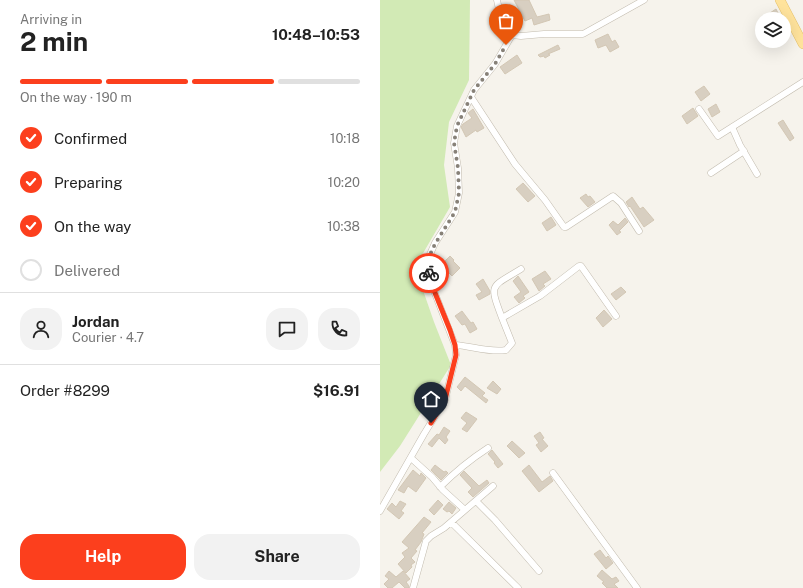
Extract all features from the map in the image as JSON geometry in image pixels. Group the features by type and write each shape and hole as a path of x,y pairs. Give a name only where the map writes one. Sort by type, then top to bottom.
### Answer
{"main road":[{"path":"780,0 803,44"}],"street":[{"path":"497,0 500,14 512,35"},
{"path":"512,35 583,34 644,0"},
{"path":"380,511 445,400 456,355 455,345 429,278 427,261 435,244 455,212 459,193 458,168 454,143 457,126 474,90 495,64 512,35"},
{"path":"699,109 718,136 803,82"},
{"path":"471,97 515,164 545,200 564,227 566,228 613,196 621,202 639,231"},
{"path":"732,127 757,174"},
{"path":"711,173 744,151"},
{"path":"502,318 540,296 579,266 581,266 616,316"},
{"path":"455,345 469,346 492,351 506,350 512,343 495,299 494,289 496,285 521,269"},
{"path":"440,487 475,456 488,448"},
{"path":"411,458 465,510"},
{"path":"553,473 638,588"},
{"path":"413,588 426,541 444,528 493,486"},
{"path":"476,501 495,520 539,571"},
{"path":"451,522 518,588"}],"green space":[{"path":"380,0 470,0 469,80 449,122 444,165 450,207 415,267 451,365 400,446 380,472"}],"building":[{"path":"514,0 529,0 537,17 549,14 550,20 534,25 532,18 525,21"},
{"path":"608,34 612,42 615,40 619,47 610,52 606,45 598,48 595,40"},
{"path":"558,45 560,49 548,54 550,55 545,58 544,56 540,57 538,55"},
{"path":"517,55 522,63 505,74 500,67"},
{"path":"704,86 710,94 701,101 695,92"},
{"path":"716,104 720,112 712,117 708,109"},
{"path":"693,108 698,116 687,124 682,116"},
{"path":"473,109 484,128 477,132 476,130 466,137 461,127 472,118 468,113"},
{"path":"783,120 794,138 790,141 778,123"},
{"path":"523,183 535,196 528,202 516,189"},
{"path":"586,194 595,202 588,207 580,198"},
{"path":"632,197 640,209 643,207 654,220 644,227 626,202"},
{"path":"551,217 556,225 547,231 542,223"},
{"path":"625,218 628,222 617,235 609,225 613,221 618,225"},
{"path":"450,256 460,268 452,276 443,267 442,269 436,263 439,259 443,263"},
{"path":"545,271 551,279 543,284 545,286 539,291 532,279"},
{"path":"518,276 529,292 523,296 525,298 519,303 514,297 521,292 513,281"},
{"path":"483,279 490,291 490,294 479,300 476,295 482,292 476,284"},
{"path":"621,287 626,292 616,300 611,294"},
{"path":"604,310 612,319 603,327 596,318"},
{"path":"462,311 471,323 473,322 477,329 470,333 465,324 462,325 455,316"},
{"path":"465,377 485,393 482,396 488,400 486,403 465,386 461,391 457,387"},
{"path":"493,381 501,389 497,394 487,388"},
{"path":"466,412 477,419 467,432 462,429 467,423 461,418"},
{"path":"444,427 450,431 446,437 448,440 445,444 439,438 432,447 428,444 437,434 439,435"},
{"path":"540,432 544,438 542,439 548,446 541,452 536,445 539,443 534,436"},
{"path":"512,441 525,453 519,458 507,446"},
{"path":"492,450 503,464 498,468 488,454"},
{"path":"435,465 444,472 446,471 448,473 441,480 431,470"},
{"path":"529,465 542,482 550,476 553,481 539,492 522,471"},
{"path":"413,470 420,476 421,473 426,478 416,492 408,486 404,493 398,490"},
{"path":"464,471 479,486 487,480 489,483 473,497 468,492 472,488 460,475"},
{"path":"438,500 443,505 434,515 429,510"},
{"path":"400,501 406,504 401,511 404,513 399,519 387,509 392,503 396,507"},
{"path":"449,502 456,508 452,514 443,509"},
{"path":"424,517 431,522 422,533 424,534 421,542 415,550 417,551 411,558 415,562 406,573 398,564 405,557 402,553 409,548 402,542"},
{"path":"600,550 606,558 608,556 613,563 606,569 594,554"},
{"path":"602,570 612,579 616,577 619,581 614,584 618,588 607,588 602,583 604,582 597,576"},
{"path":"389,571 396,577 403,571 410,579 406,582 409,588 405,588 399,582 392,588 388,588 384,584 389,579 385,576"}],"way so far":[{"path":"429,273 427,261 435,244 455,212 459,193 458,168 454,143 457,126 474,90 495,64 506,45"}],"route":[{"path":"429,273 429,278 455,345 456,355 445,400 431,423"}]}
